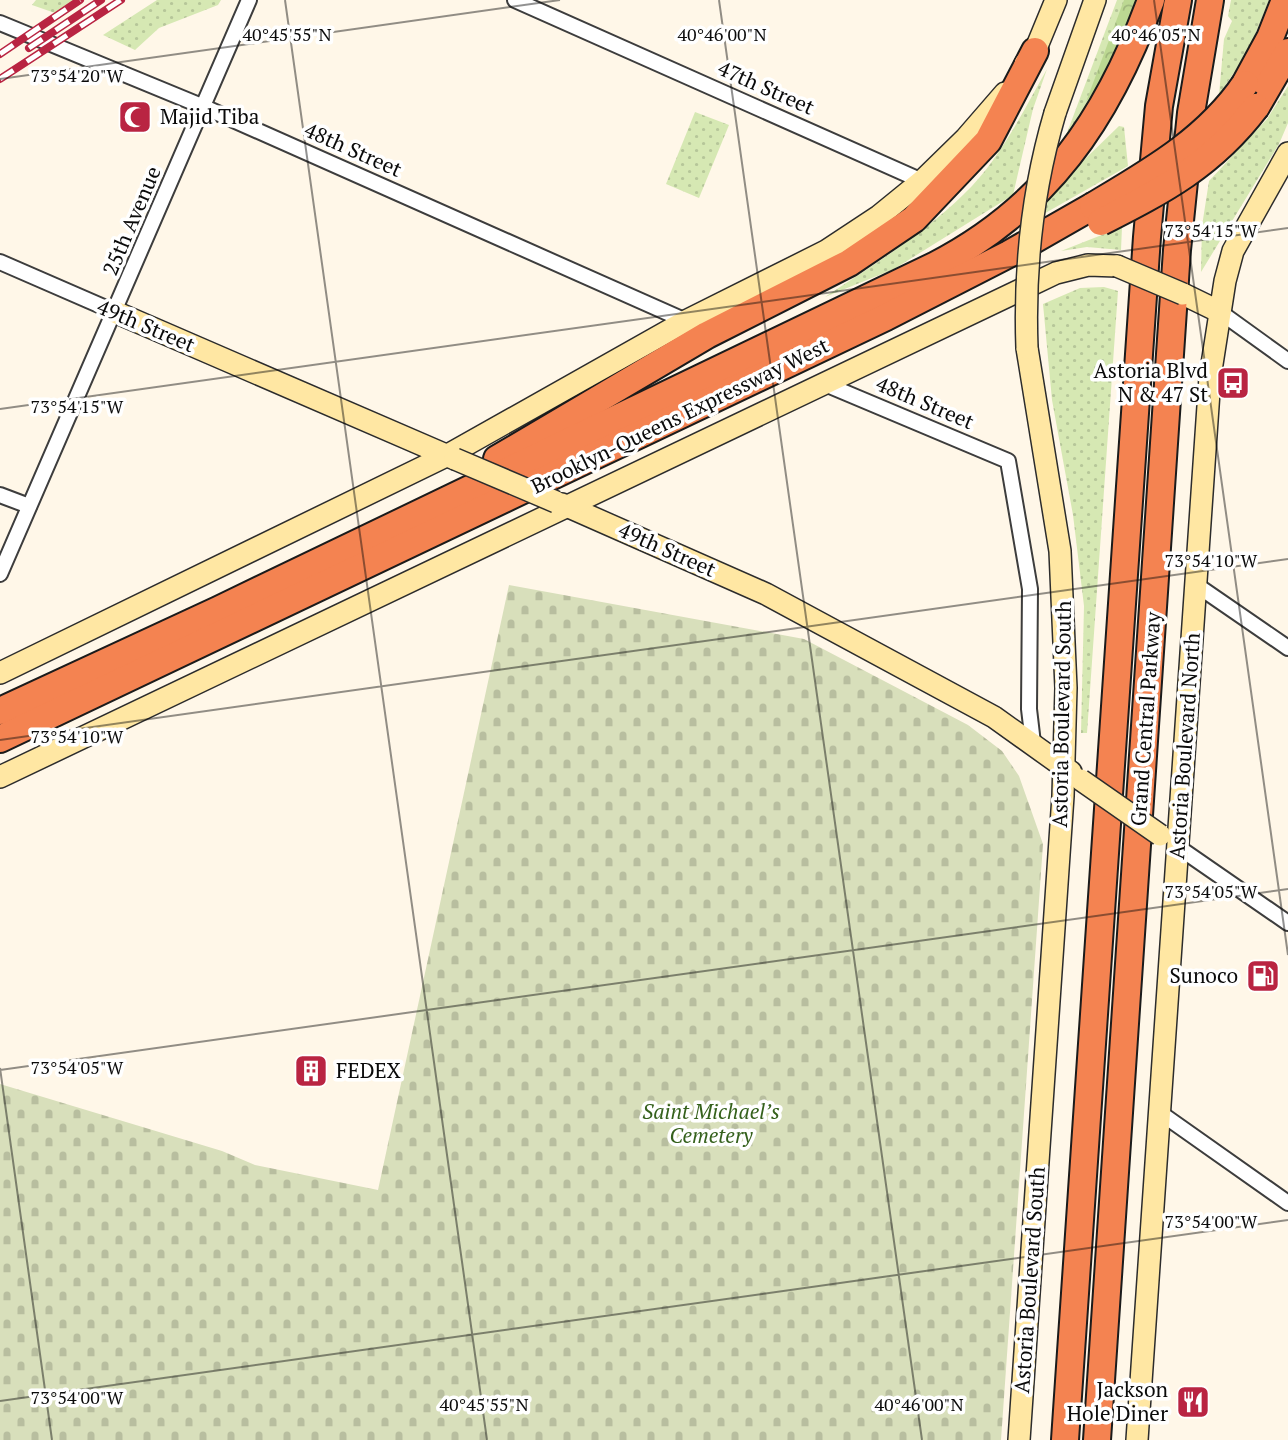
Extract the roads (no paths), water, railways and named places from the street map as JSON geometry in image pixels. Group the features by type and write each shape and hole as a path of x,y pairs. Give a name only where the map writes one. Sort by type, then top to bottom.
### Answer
{"highway":[{"name":"Brooklyn-Queens Expressway West","path":"0,711 256,592 921,272 971,245 1021,208 1081,143 1118,79 1151,0"},
{"name":"Grand Central Parkway","path":"1065,1440 1148,214 1159,106 1178,0"},
{"name":"Grand Central Parkway","path":"1097,1440 1177,250 1191,113 1210,0"},
{"name":"Brooklyn-Queens Expressway West","path":"0,739 1097,214 1196,139 1226,111 1251,96 1269,38 1285,0"},
{"path":"40,692 212,601 441,490 707,335 869,251 914,219 988,141 1035,51"},
{"path":"1251,96 1288,52"}],"street":[{"name":"25th Avenue","path":"0,574 249,0"},
{"name":"47th Street","path":"515,0 922,181"},
{"path":"0,673 452,457 686,321 826,251 880,216 922,181 1001,99 1035,51 1056,0"},
{"name":"Astoria Boulevard South","path":"1018,1440 1063,765 1066,654 1063,585 1027,348 1029,235 1038,176 1055,113 1096,0"},
{"name":"48th Street","path":"0,23 204,107 686,321"},
{"name":"Astoria Boulevard North","path":"1137,1440 1207,403 1220,312 1233,251 1285,160"},
{"name":"49th Street","path":"0,262 766,594 994,717 1288,923"},
{"name":"Brooklyn-Queens Expressway West","path":"0,777 563,505 1056,273 1088,265 1117,267 1220,312"},
{"path":"1220,312 1288,361"},
{"name":"48th Street","path":"825,384 1007,461"},
{"name":"Astoria Boulevard South","path":"1007,461 1030,589 1028,709 1033,743"},
{"path":"0,495 29,506"},
{"path":"1195,584 1288,648"},
{"path":"1159,1112 1288,1203"}],"railway":[{"path":"0,54 80,0"},
{"path":"29,48 101,0"},
{"path":"0,79 121,0"}],"place":[{"name":"Majid Tiba","path":"135,117"},
{"name":"Astoria Blvd N & 47 St","path":"1233,383"},
{"name":"Sunoco","path":"1263,976"},
{"name":"FEDEX","path":"311,1071"},
{"name":"Jackson Hole Diner","path":"1193,1402"}],"park label":[{"name":"Saint Michael’s Cemetery","path":"711,1124"}]}
